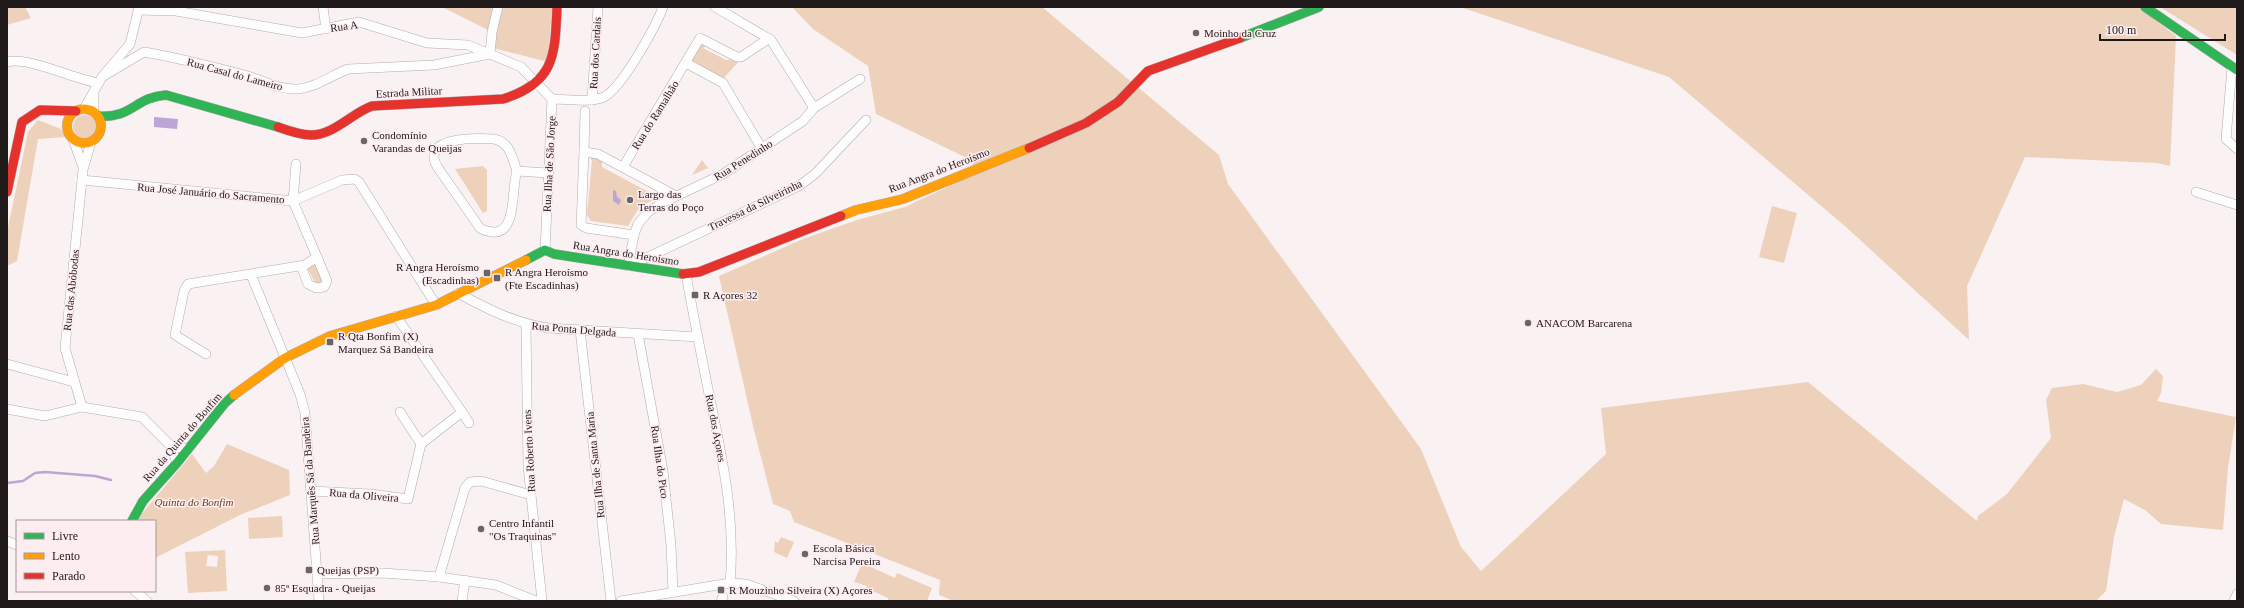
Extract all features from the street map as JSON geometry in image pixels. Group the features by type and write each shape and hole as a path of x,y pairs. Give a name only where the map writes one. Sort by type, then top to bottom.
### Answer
{"street":[{"path":"323,7 326,28"},
{"path":"490,54 492,32 498,7"},
{"name":"Estrada Militar","path":"99,135 120,117 151,96 166,95 301,134 314,136 326,134 354,112 372,106 503,99 520,94 536,84 549,68 554,54 557,7"},
{"name":"Rua dos Cardais","path":"592,100 598,7"},
{"path":"536,84 552,99 592,100 604,96 614,89 626,74 663,7"},
{"path":"715,7 768,38 814,108"},
{"name":"Rua Angra do Heroísmo","path":"545,250 554,254 686,274 712,268 856,210 903,199 1066,133 1086,123 1118,102 1148,71 1267,28 1319,7"},
{"path":"2145,7 2234,69 2226,139 2237,149"},
{"path":"98,82 96,113 101,122 99,135 91,142 84,143 73,139 68,126 68,120 80,110 98,82 130,44 139,9"},
{"name":"Rua A","path":"139,9 176,11 302,33 359,22 427,43 468,45 521,67 536,84"},
{"name":"Rua do Ramalhão","path":"623,167 700,38 737,57 741,57 768,38"},
{"name":"Rua Casal do Lameiro","path":"98,82 144,52 249,77 277,87 296,89 317,85 348,69 434,65 490,54"},
{"path":"7,62 12,60 30,63 81,80 98,82"},
{"path":"686,63 723,83 762,149"},
{"name":"Rua Penedinho","path":"628,266 634,235 638,224 648,212 676,196 723,174 803,121 814,108 860,79"},
{"name":"Rua Ilha de São Jorge","path":"545,250 552,99"},
{"path":"7,192 20,127 32,113 40,110 80,110 120,117"},
{"path":"585,111 581,225 586,228 634,235"},
{"path":"32,113 48,116 68,126"},
{"name":"Travessa da Silveirinha","path":"628,266 799,186 815,174 866,120"},
{"name":"Rua das Abóbodas","path":"73,139 83,170"},
{"path":"494,139 503,141 508,147 517,171 514,180 511,216 503,228 494,232 480,228 438,168 434,158 436,151 446,142 494,139"},
{"name":"Rua das Abóbodas","path":"82,407 65,348 83,170 91,142"},
{"path":"584,152 598,154 676,196"},
{"path":"296,164 294,201 327,281 324,286 316,288 308,284 301,266"},
{"path":"517,171 548,173"},
{"name":"Rua José Januário do Sacramento","path":"82,180 294,201 342,180 355,179 359,182 436,304"},
{"path":"2196,192 2237,204"},
{"path":"436,304 545,250"},
{"path":"206,354 175,335 185,287 192,282 251,275 301,266 317,257"},
{"name":"Rua dos Açores","path":"686,274 697,337 722,454 729,498 731,534 730,583"},
{"name":"Rua Marquês Sá da Bandeira","path":"251,275 300,394 305,413 319,601"},
{"name":"Rua Ponta Delgada","path":"458,293 483,308 526,325 580,330 697,337"},
{"name":"Rua da Quinta do Bonfim","path":"132,520 142,501 177,463 225,403 254,379 285,358 324,338 436,304"},
{"path":"396,316 469,423"},
{"name":"Rua Roberto Ivens","path":"526,325 526,400 529,417 528,466 542,601"},
{"name":"Rua Ilha de Santa Maria","path":"580,330 611,601"},
{"name":"Rua Ilha do Pico","path":"638,334 662,471 670,545 673,592"},
{"path":"7,364 74,382"},
{"path":"7,409 45,416 82,407 142,417 171,446 177,463"},
{"path":"400,412 421,444 462,412"},
{"name":"Rua da Oliveira","path":"311,491 371,494 408,499 421,444"},
{"path":"171,446 188,449"},
{"path":"439,577 465,488 470,482 481,480 531,495"},
{"path":"318,574 383,573 465,580 502,586 536,601"},
{"path":"462,601 465,580"},
{"path":"621,601 730,583 746,584 794,601"},
{"path":"136,592 146,601"},
{"path":"2234,601 2237,594"}],"green space":[{"path":"7,7 25,7 31,18 7,25"},
{"path":"442,7 552,7 548,62 489,47 492,32"},
{"path":"792,7 1042,7 1219,155 1228,184 1421,449 1461,547 1481,571 1606,454 1601,408 1808,382 1977,521 1978,516 2007,494 2051,438 2046,400 2052,388 2083,384 2117,392 2141,385 2156,369 2163,376 2161,393 2157,401 2236,417 2228,468 2223,530 2161,524 2145,510 2124,499 2114,537 2106,591 2096,601 954,601 939,595 940,580 794,522 790,511 773,504 754,430 719,276 803,239 857,220 905,207 973,175 973,161 876,114 868,66 813,29"},
{"path":"1460,7 2138,7 2176,36 2170,166 2157,163 2025,157 1967,286 1969,340 1846,227 1669,77"},
{"path":"2160,7 2237,7 2237,55"},
{"path":"700,43 708,45 703,48 726,60 740,60 723,79 692,60"},
{"path":"85,115 94,118 97,127 94,136 85,139 76,136 73,127 76,118"},
{"path":"38,120 61,129 66,137 38,139 17,261 7,266 7,232 28,132"},
{"path":"593,156 602,160 602,167 658,197 639,208 628,226 591,221 587,215 592,160 590,159"},
{"path":"702,160 708,168 692,175"},
{"path":"483,166 487,170 487,211 483,213 455,169"},
{"path":"1772,206 1797,213 1784,263 1759,257"},
{"path":"316,263 324,279 321,283 316,284 307,268"},
{"name":"Quinta do Bonfim","path":"227,444 289,470 290,495 240,515 156,557 156,520 138,520 141,515 192,454 206,473 214,466"},
{"path":"282,516 283,537 249,539 248,518"},
{"path":"781,537 794,542 787,558 774,552 775,541 778,543"},
{"path":"225,550 227,591 188,593 185,552","holes":["208,555 218,556 217,567 206,566"]},
{"path":"862,563 895,578 897,573 932,588 927,601 888,601 888,598 866,588 867,586 854,582"}],"shaded area":[{"path":"154,117 178,119 177,129 154,127"},
{"path":"613,190 616,191 617,197 621,200 619,205 613,201"}],"waterway":[{"path":"7,483 23,481 35,473 45,472 95,476 111,480"}],"traffic: fast":[{"path":"1240,38 1319,7"},
{"path":"2145,7 2237,70"},
{"path":"98,116 119,114 147,100 166,95 278,127"},
{"path":"526,260 545,250 554,254 683,274"},
{"path":"133,520 143,501 177,463 225,403 234,395"}],"traffic: slow":[{"path":"87,109 96,114 100,119 101,126 100,133 96,138 91,142 81,143 77,142 68,133 67,123 68,119 77,110 87,109"},
{"path":"841,216 856,210 903,199 1029,148"},
{"path":"234,395 285,358 330,336 436,305 526,260"}],"traffic: jam":[{"path":"278,127 303,134 319,134 335,128 357,113 372,106 503,99 520,92 533,85 542,76 549,65 555,39 557,7"},
{"path":"1029,148 1086,123 1118,102 1148,71 1240,38"},
{"path":"7,192 22,122 40,110 76,111"},
{"path":"683,274 699,272 841,216"}],"place":[{"name":"Moinho da Cruz","path":"1196,33"},
{"name":"Condomínio Varandas de Queijas","path":"364,141"},
{"name":"Largo das Terras do Poço","path":"630,200"},
{"name":"R Angra Heroísmo (Escadinhas)","path":"487,273"},
{"name":"R Angra Heroísmo (Fte Escadinhas)","path":"497,278"},
{"name":"R Açores 32","path":"695,295"},
{"name":"ANACOM Barcarena","path":"1528,323"},
{"name":"R Qta Bonfim (X) Marquez Sá Bandeira","path":"330,342"},
{"name":"Centro Infantil \"Os Traquinas\"","path":"481,529"},
{"name":"Escola Básica Narcisa Pereira","path":"805,554"},
{"name":"Queijas (PSP)","path":"309,570"},
{"name":"85ª Esquadra - Queijas","path":"267,588"},
{"name":"R Mouzinho Silveira (X) Açores","path":"721,590"}]}
